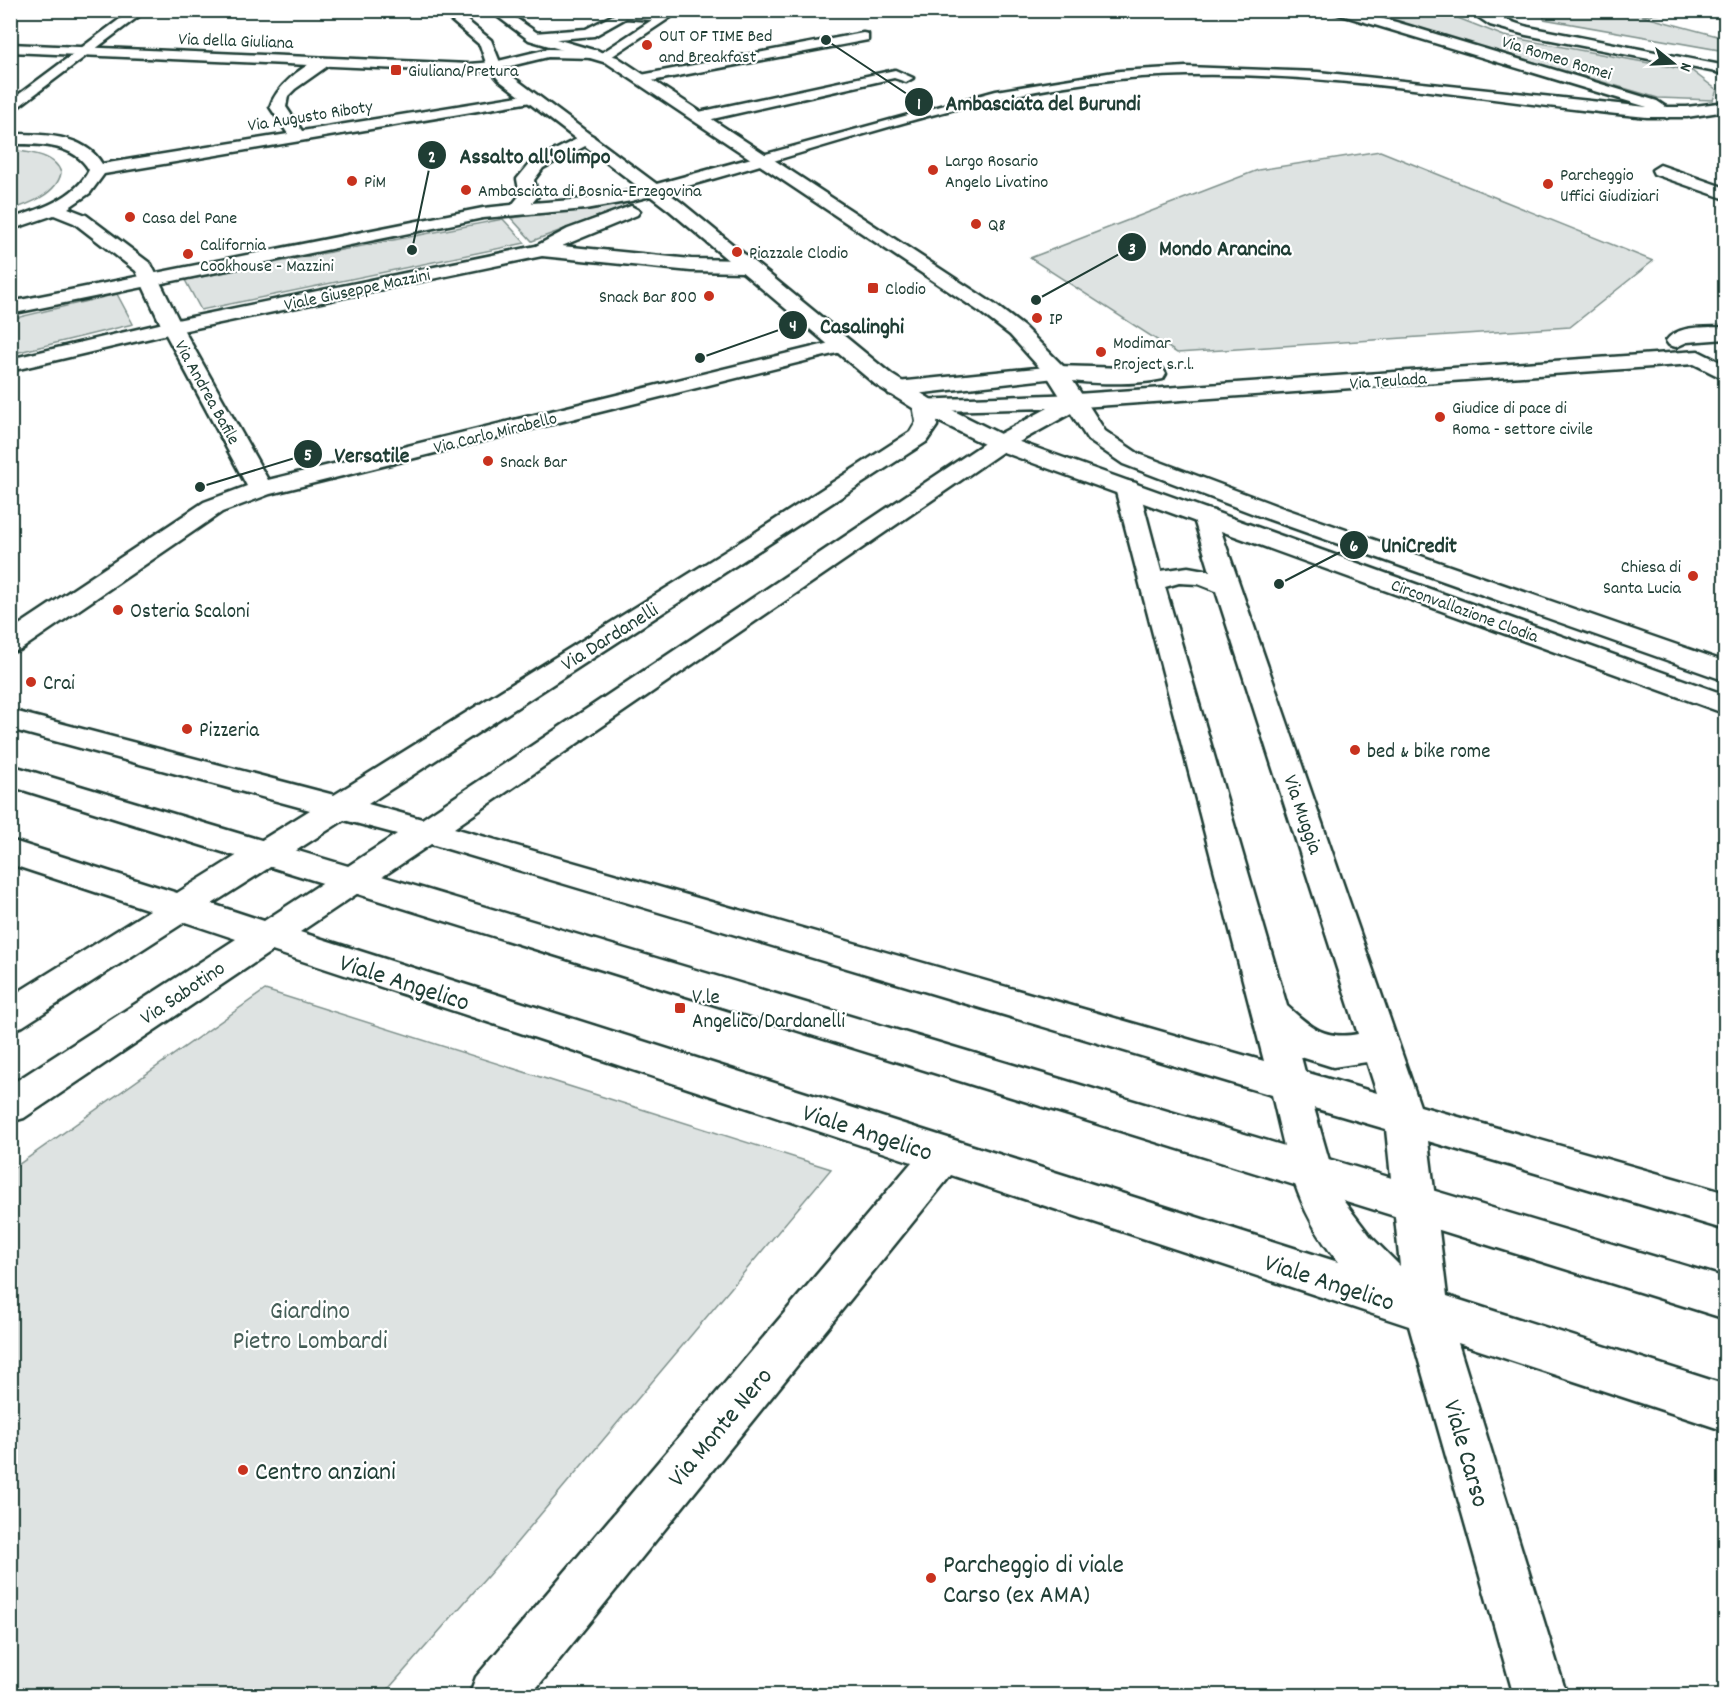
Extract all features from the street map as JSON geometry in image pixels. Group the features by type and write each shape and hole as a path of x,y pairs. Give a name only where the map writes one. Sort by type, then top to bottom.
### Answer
{"street":[{"path":"10,110 141,10"},
{"path":"445,10 486,43 494,66 531,98 660,195 897,389 1000,443"},
{"path":"495,10 534,37 601,55 641,79 987,308 1017,331 1056,372 1077,401"},
{"name":"Via Romeo Romei","path":"1331,10 1407,30 1647,103 1667,113"},
{"path":"1474,10 1495,22 1526,31 1703,60 1725,60"},
{"path":"1509,12 1542,26 1703,60 1725,70"},
{"path":"494,66 548,53 601,55 665,16 624,14 589,33 534,37"},
{"path":"641,79 863,38"},
{"name":"Via della Giuliana","path":"10,48 461,68 494,66"},
{"path":"298,137 278,107 281,94 324,62"},
{"path":"542,250 660,195 997,104 1095,82 1158,73 1246,74 1554,106 1662,121 1725,117"},
{"path":"895,74 906,78 704,120 895,74"},
{"path":"1095,82 1229,81 1416,91"},
{"name":"Via Augusto Riboty","path":"97,170 531,98"},
{"path":"1554,106 1667,113 1725,106"},
{"path":"10,139 36,140 68,146 89,156 97,170 95,177 86,187 53,208 10,225"},
{"path":"516,211 529,196 525,179 529,171 587,139"},
{"path":"1660,170 1725,194"},
{"path":"10,308 149,278 483,213 660,195"},
{"path":"53,208 80,219 144,268 172,327"},
{"path":"542,250 691,265 744,266"},
{"name":"Viale Giuseppe Mazzini","path":"10,365 172,327 542,250"},
{"name":"Via Andrea Bafile","path":"172,327 261,489"},
{"name":"Via Teulada","path":"1683,349 1681,336 1725,333"},
{"name":"Via Carlo Mirabello","path":"10,644 213,507 261,489 842,346"},
{"path":"1683,349 1725,374"},
{"name":"Via Teulada","path":"1077,401 1683,349"},
{"name":"Via Teulada","path":"1314,364 1477,353 1598,355 1683,349 1725,354"},
{"path":"897,389 1056,372 1113,376 1179,372"},
{"path":"924,405 1077,401"},
{"path":"354,879 1000,443 1077,401"},
{"name":"Circonvallazione Clodia","path":"1077,401 1102,441 1140,463 1725,672"},
{"name":"Via Dardanelli","path":"268,853 918,437 928,424 928,414 924,405"},
{"name":"Circonvallazione Clodia","path":"1000,443 1725,705"},
{"path":"1127,488 1151,584 1271,1013 1310,1172 1326,1212 1351,1246 1382,1279 1427,1313"},
{"name":"Via Muggia","path":"1205,516 1226,585 1405,1118 1415,1205"},
{"path":"1151,584 1167,577 1188,575 1209,578 1226,585"},
{"path":"10,719 426,831 1725,1212"},
{"path":"10,775 1725,1299"},
{"name":"Viale Angelico","path":"10,852 1725,1408"},
{"path":"10,1016 268,853"},
{"name":"Via Sabotino","path":"10,1106 354,879"},
{"path":"1271,1013 1295,1035 1328,1052 1344,1054 1380,1043"},
{"name":"Via Monte Nero","path":"495,1695 942,1155"},
{"name":"Viale Carso","path":"1415,1205 1427,1313 1541,1695"}],"green space":[{"path":"1346,11 1440,11 1504,36 1692,71 1717,90 1713,100 1658,98 1406,25"},
{"path":"1543,11 1678,11 1642,16 1725,38 1725,51 1544,19"},
{"path":"11,150 33,153 47,158 58,167 61,173 54,187 48,192 34,201 11,210"},
{"path":"1380,151 1653,261 1570,327 1177,353 1030,258 1258,170"},
{"path":"620,204 624,207 532,241 511,218"},
{"path":"503,219 525,243 201,310 185,280"},
{"path":"117,294 133,324 11,354 11,319"},
{"name":"Giardino Pietro Lombardi","path":"265,990 831,1169 508,1553 383,1695 11,1695 11,1170"}],"place":[{"name":"Ambasciata del Burundi","path":"826,40"},
{"name":"OUT OF TIME Bed and Breakfast","path":"647,45"},
{"name":"Giuliana/Pretura","path":"396,70"},
{"name":"Largo Rosario Angelo Livatino","path":"933,170"},
{"name":"PiM","path":"352,181"},
{"name":"Parcheggio Uffici Giudiziari","path":"1548,184"},
{"name":"Ambasciata di Bosnia-Erzegovina","path":"466,190"},
{"name":"Casa del Pane","path":"130,217"},
{"name":"Q8","path":"976,224"},
{"name":"Assalto all'Olimpo","path":"412,250"},
{"name":"Piazzale Clodio","path":"737,252"},
{"name":"California Cookhouse - Mazzini","path":"188,254"},
{"name":"Clodio","path":"873,288"},
{"name":"Snack Bar 800","path":"709,296"},
{"name":"Mondo Arancina","path":"1036,300"},
{"name":"IP","path":"1037,318"},
{"name":"Modimar Project s.r.l.","path":"1101,352"},
{"name":"Casalinghi","path":"700,358"},
{"name":"Giudice di pace di Roma - settore civile","path":"1440,417"},
{"name":"Snack Bar","path":"488,461"},
{"name":"Versatile","path":"200,487"},
{"name":"Chiesa di Santa Lucia","path":"1693,576"},
{"name":"UniCredit","path":"1279,584"},
{"name":"Osteria Scaloni","path":"118,610"},
{"name":"Crai","path":"31,682"},
{"name":"Pizzeria","path":"187,729"},
{"name":"bed & bike rome","path":"1355,750"},
{"name":"V.le Angelico/Dardanelli","path":"680,1008"},
{"name":"Centro anziani","path":"243,1470"},
{"name":"Parcheggio di viale Carso (ex AMA)","path":"931,1578"}]}
